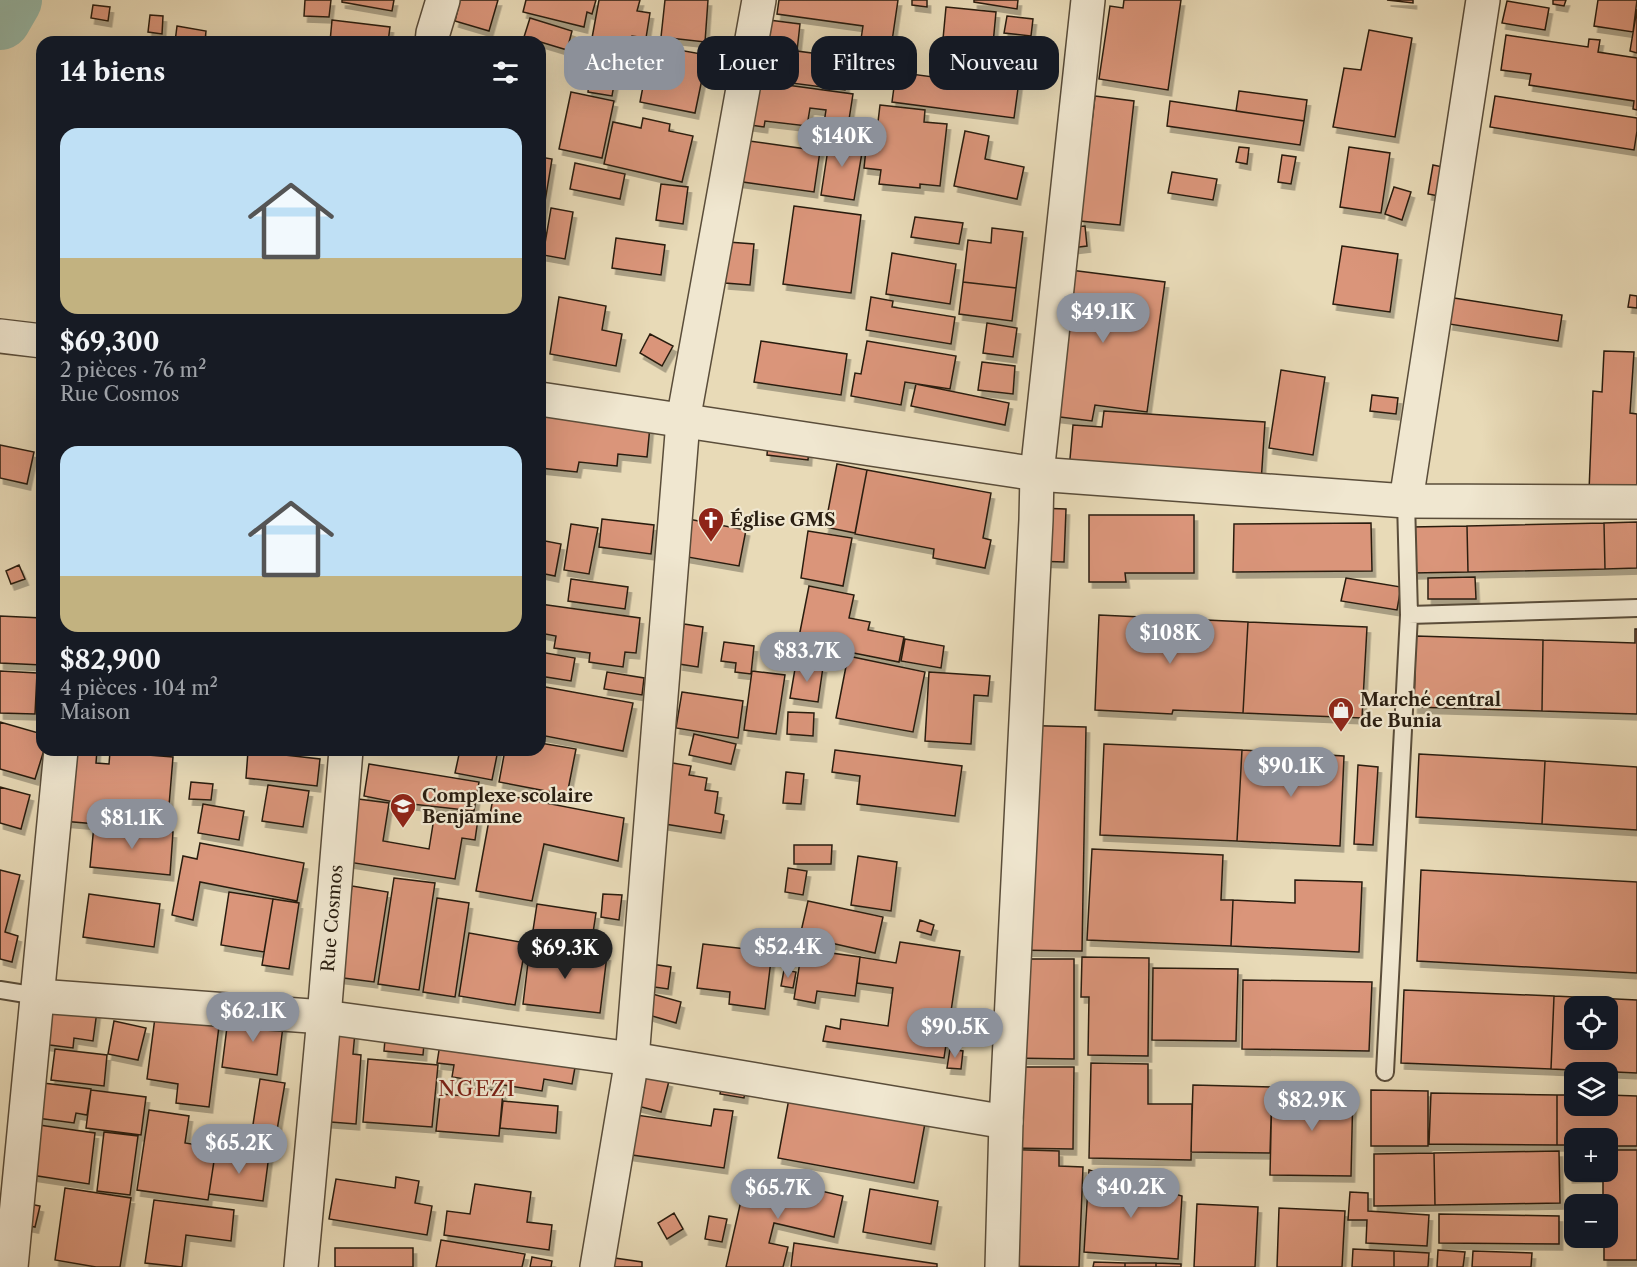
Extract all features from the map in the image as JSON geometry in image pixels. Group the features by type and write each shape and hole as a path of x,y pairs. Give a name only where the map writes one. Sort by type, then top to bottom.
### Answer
{"street":[{"path":"433,36 443,0"},
{"path":"597,1267 632,1059 683,421 759,0"},
{"path":"1002,1267 1006,1122 1037,474 1088,0"},
{"path":"1406,501 1483,0"},
{"path":"0,336 36,340"},
{"path":"546,400 1037,474 1406,501 1637,502"},
{"path":"11,1267 60,756"},
{"name":"Rue Cosmos","path":"301,1267 346,756"},
{"path":"38,996 324,1017 632,1059 1006,1122"}],"lane":[{"path":"1385,1072 1409,615 1406,501"},
{"path":"1409,615 1637,608"},
{"path":"0,990 38,996"}],"building":[{"path":"305,0 331,0 329,17 304,16"},
{"path":"342,0 394,0 392,11 342,2"},
{"path":"460,0 498,0 489,31 455,21"},
{"path":"526,0 596,0 592,14 587,12 584,27 523,12"},
{"path":"599,0 640,0 637,11 650,13 646,36 592,36"},
{"path":"665,0 708,0 705,36 697,36 697,41 685,40 685,36 661,36"},
{"path":"779,0 898,0 893,36 861,36 863,26 777,14"},
{"path":"912,0 927,0 927,7 912,5"},
{"path":"974,0 1018,0 1017,9 974,2"},
{"path":"1124,0 1181,0 1168,90 1099,79 1110,6 1123,8"},
{"path":"1387,0 1413,0 1413,3"},
{"path":"1553,0 1566,0 1564,6 1553,4"},
{"path":"1598,0 1637,0 1633,32 1594,26"},
{"path":"1507,1 1549,8 1545,30 1502,23"},
{"path":"93,5 110,7 108,21 91,18"},
{"path":"946,7 996,12 994,36 943,36"},
{"path":"1637,9 1637,53 1630,51"},
{"path":"150,15 163,16 162,34 148,32"},
{"path":"1007,16 1033,19 1031,36 1004,33"},
{"path":"530,18 572,31 571,36 564,36 564,49 546,44 546,36 524,36"},
{"path":"761,19 800,24 799,36 759,36"},
{"path":"332,20 390,27 389,36 331,36"},
{"path":"177,26 206,31 206,36 176,36"},
{"path":"1369,30 1412,38 1395,137 1333,127 1344,68 1361,70"},
{"path":"1506,35 1588,47 1589,39 1600,40 1598,52 1637,58 1637,110 1633,109 1634,101 1529,85 1531,74 1501,70"},
{"path":"685,51 697,53 697,90 700,90 695,113 640,102 642,90 685,90"},
{"path":"799,51 811,53 811,86 799,84"},
{"path":"917,75 929,76 929,90 1018,90 1014,118 892,102 894,90 917,90"},
{"path":"799,87 853,94 848,126 824,123 826,110 810,108 807,126 765,121 764,127 744,124 749,90 799,90"},
{"path":"588,90 613,90 612,96 588,92"},
{"path":"1239,91 1307,100 1304,121 1236,111"},
{"path":"571,92 614,101 602,158 559,149"},
{"path":"1095,96 1134,101 1120,225 1080,221"},
{"path":"1495,96 1637,118 1634,150 1490,127"},
{"path":"1170,101 1304,121 1300,145 1167,126"},
{"path":"880,105 925,110 924,122 947,124 940,186 920,184 920,188 879,184 881,170 864,168 869,121 878,122"},
{"path":"643,118 670,124 669,131 693,136 682,182 604,164 613,122 641,128"},
{"path":"965,131 989,136 985,159 1024,167 1017,199 954,186"},
{"path":"830,136 864,141 854,200 821,195"},
{"path":"742,140 820,151 814,192 736,181"},
{"path":"1239,147 1249,148 1247,164 1236,162"},
{"path":"1349,147 1390,153 1381,213 1340,207"},
{"path":"1282,155 1296,157 1291,184 1278,182"},
{"path":"546,158 552,159 546,196"},
{"path":"575,163 625,174 620,199 570,189"},
{"path":"1433,165 1443,167 1439,196 1428,194"},
{"path":"1172,172 1217,179 1213,200 1168,193"},
{"path":"661,184 688,187 683,224 656,220"},
{"path":"1394,187 1411,192 1402,220 1385,214"},
{"path":"794,206 861,215 851,293 783,284"},
{"path":"551,208 573,212 565,259 546,256 546,237"},
{"path":"915,217 963,223 959,244 911,237"},
{"path":"1085,226 1087,246 1063,249 1061,228"},
{"path":"992,228 1023,232 1016,288 963,282 968,240 991,243"},
{"path":"616,238 665,245 661,275 612,268"},
{"path":"728,242 754,244 750,285 725,283"},
{"path":"1342,246 1398,254 1390,312 1333,304"},
{"path":"892,253 956,264 950,304 886,294"},
{"path":"1062,269 1165,282 1147,412 1095,405 1092,421 1044,415"},
{"path":"963,282 1016,288 1012,321 959,314"},
{"path":"1630,295 1637,296 1637,308 1628,307"},
{"path":"559,297 606,306 602,330 622,334 616,366 550,354"},
{"path":"871,297 893,301 892,307 955,317 951,344 866,330"},
{"path":"1454,298 1562,315 1558,341 1449,324"},
{"path":"987,323 1017,328 1013,357 983,353"},
{"path":"650,334 673,346 662,366 640,353"},
{"path":"761,341 847,354 841,395 754,382"},
{"path":"867,341 956,356 950,389 905,382 901,405 851,396 855,373 861,374"},
{"path":"1604,351 1634,352 1630,413 1637,414 1637,494 1589,491 1593,391 1602,392"},
{"path":"982,362 1015,366 1013,394 978,390"},
{"path":"1281,370 1325,377 1313,455 1269,448"},
{"path":"916,384 1009,403 1005,425 911,406"},
{"path":"546,395 652,406 647,457 618,454 617,466 579,462 577,472 546,469"},
{"path":"1372,395 1398,398 1396,414 1370,411"},
{"path":"1104,411 1265,422 1261,483 1069,470 1073,425 1102,427"},
{"path":"769,432 810,437 808,460 767,455"},
{"path":"0,445 34,452 27,484 0,478"},
{"path":"837,464 867,470 855,533 825,527"},
{"path":"867,470 991,493 983,538 991,540 985,568 933,558 934,549 855,534"},
{"path":"1036,508 1066,509 1064,562 1034,561"},
{"path":"1089,515 1194,515 1194,573 1125,573 1126,582 1089,582"},
{"name":"Église GMS","path":"683,518 746,530 739,566 676,555"},
{"path":"602,519 654,525 651,554 599,547"},
{"path":"1637,522 1637,568 1605,569 1604,523"},
{"path":"1371,523 1372,571 1233,572 1234,524"},
{"path":"1604,523 1605,569 1468,572 1467,526"},
{"path":"571,524 598,528 589,574 564,570"},
{"path":"1467,526 1468,572 1412,573 1411,527"},
{"path":"808,531 852,538 843,586 801,578"},
{"path":"546,541 561,544 555,576 546,574"},
{"path":"19,565 25,579 11,584 6,571"},
{"path":"1475,577 1476,599 1428,599 1428,578"},
{"path":"1346,578 1401,587 1397,610 1341,601"},
{"path":"571,579 628,587 625,609 568,601"},
{"path":"809,586 854,595 849,618 870,622 868,630 904,637 899,662 798,642"},
{"path":"546,605 640,618 636,653 625,652 623,667 589,662 590,653 554,648 556,636 546,634"},
{"path":"1099,615 1248,622 1243,713 1173,710 1172,714 1095,710"},
{"path":"0,616 36,618 36,665 0,663"},
{"path":"1248,622 1367,627 1362,718 1243,713"},
{"path":"684,624 703,627 698,667 679,664"},
{"path":"1635,629 1637,629 1637,714 1542,711 1543,640 1635,643"},
{"path":"1416,636 1543,640 1542,711 1414,707"},
{"path":"905,639 944,646 941,668 901,661"},
{"path":"724,642 754,646 751,674 735,672 736,663 721,661"},
{"path":"546,653 575,658 571,681 546,677"},
{"path":"848,656 925,672 913,732 836,718"},
{"path":"796,663 823,667 818,702 790,698"},
{"path":"0,671 36,673 35,714 0,713"},
{"path":"752,671 785,675 776,734 744,730"},
{"path":"607,672 644,678 642,695 604,689"},
{"path":"929,672 990,676 988,696 974,695 971,744 925,741"},
{"path":"546,687 633,703 623,751 546,736"},
{"path":"682,692 743,701 738,738 676,728"},
{"path":"788,712 814,713 813,736 787,734"},
{"path":"0,722 36,732 36,756 42,756 35,779 0,769"},
{"path":"1011,725 1086,727 1082,951 1008,950"},
{"path":"694,734 736,744 731,764 689,755"},
{"path":"546,744 576,749 567,795 499,782 504,756 546,756"},
{"path":"1104,744 1242,750 1237,841 1100,835"},
{"path":"835,750 962,766 955,816 857,804 860,776 832,772"},
{"path":"1242,750 1344,756 1340,846 1237,841"},
{"path":"1419,754 1545,761 1542,824 1416,817"},
{"path":"61,756 97,756 96,763 109,764 110,756 173,757 167,830 62,821"},
{"path":"248,756 293,756 320,759 317,786 246,778"},
{"path":"459,756 497,756 492,780 455,773"},
{"path":"654,760 691,766 689,775 707,778 705,790 718,792 715,813 724,815 721,833 646,821"},
{"path":"1545,761 1637,767 1637,830 1542,824"},
{"path":"369,764 479,782 474,811 394,802 364,796"},
{"path":"1358,765 1378,767 1373,845 1354,844"},
{"path":"786,772 804,774 801,804 783,803"},
{"path":"191,782 213,784 211,800 189,799"},
{"path":"268,785 309,791 303,827 262,821"},
{"path":"0,787 30,795 21,829 0,823"},
{"path":"494,793 624,818 618,861 544,844 532,901 476,891"},
{"path":"358,799 389,803 383,841 429,849 435,812 478,819 475,840 462,838 455,879 348,862"},
{"path":"203,804 244,811 239,840 198,833"},
{"path":"94,825 173,832 170,875 90,867"},
{"path":"200,843 304,863 297,901 200,882 193,920 172,915 183,856 197,859"},
{"path":"794,845 832,845 831,864 794,864"},
{"path":"1092,849 1223,855 1221,900 1233,900 1231,946 1087,940"},
{"path":"858,856 897,862 891,911 851,905"},
{"path":"788,868 807,871 803,895 785,892"},
{"path":"0,870 20,875 5,932 18,936 12,962 0,959"},
{"path":"1421,870 1637,882 1637,973 1417,961"},
{"path":"394,878 435,883 419,990 378,984"},
{"path":"1295,880 1362,882 1359,952 1231,946 1233,900 1295,903"},
{"path":"352,886 388,892 374,982 336,977"},
{"path":"229,892 273,899 264,952 221,945"},
{"path":"89,894 160,904 154,947 83,937"},
{"path":"603,894 622,895 619,920 601,917"},
{"path":"437,898 469,903 455,997 423,992"},
{"path":"273,899 299,903 289,969 262,965"},
{"path":"808,901 883,917 875,953 800,936"},
{"path":"537,904 596,913 591,946 532,937"},
{"path":"920,920 934,925 931,935 917,931"},
{"path":"469,933 526,943 515,1005 459,996"},
{"path":"900,942 960,951 944,1058 823,1041 826,1026 840,1029 841,1019 888,1026 893,988 857,983 860,957 896,963"},
{"path":"703,944 772,952 765,1009 729,1004 730,992 697,988"},
{"path":"530,946 607,955 600,1013 523,1004"},
{"path":"802,949 860,957 855,996 817,991 815,1003 794,999"},
{"path":"1082,957 1149,958 1148,1056 1088,1055 1089,997 1081,997"},
{"path":"1006,959 1074,959 1074,1059 1006,1058"},
{"path":"638,962 671,967 668,989 634,984"},
{"path":"1153,968 1238,969 1236,1041 1152,1040"},
{"path":"784,970 796,972 793,988 781,986"},
{"path":"1243,980 1372,982 1369,1051 1242,1049"},
{"path":"49,989 99,996 93,1041 74,1038 73,1048 42,1044"},
{"path":"1404,990 1554,996 1551,1069 1401,1063"},
{"path":"649,993 681,1002 676,1023 642,1013"},
{"path":"1554,996 1564,996 1564,1050 1618,1050 1618,999 1637,1000 1637,1073 1618,1072 1618,1062 1564,1062 1564,1070 1551,1069"},
{"path":"157,1002 221,1010 209,1107 176,1103 178,1084 147,1079"},
{"path":"229,1011 284,1018 277,1075 222,1067"},
{"path":"326,1019 356,1021 353,1054 361,1055 356,1124 318,1121"},
{"path":"114,1021 146,1028 138,1060 108,1054"},
{"path":"386,1028 425,1032 423,1055 384,1051"},
{"path":"440,1044 578,1051 572,1084 544,1079 542,1091 452,1077 454,1065 437,1063"},
{"path":"55,1049 107,1055 104,1086 51,1080"},
{"path":"950,1049 963,1051 961,1069 947,1068"},
{"path":"368,1059 438,1065 432,1127 363,1122"},
{"path":"1091,1063 1148,1064 1148,1104 1192,1104 1191,1160 1089,1158"},
{"path":"1011,1067 1074,1067 1073,1149 1010,1148"},
{"path":"724,1073 747,1077 744,1098 720,1094"},
{"path":"642,1074 669,1081 661,1112 634,1105"},
{"path":"260,1079 285,1083 274,1148 250,1144"},
{"path":"27,1081 91,1089 87,1115 76,1113 74,1123 22,1116"},
{"path":"1193,1085 1272,1087 1270,1153 1191,1152"},
{"path":"1272,1087 1353,1088 1351,1176 1270,1175"},
{"path":"469,1088 503,1091 499,1136 436,1131 440,1094 467,1096"},
{"path":"91,1090 146,1097 141,1135 86,1128"},
{"path":"1371,1090 1428,1091 1428,1146 1371,1146"},
{"path":"790,1093 926,1118 914,1183 778,1158"},
{"path":"1431,1093 1557,1095 1557,1145 1429,1144"},
{"path":"1557,1095 1564,1095 1564,1116 1618,1116 1618,1095 1637,1096 1637,1146 1618,1146 1618,1128 1564,1128 1564,1145 1557,1145"},
{"path":"503,1101 558,1106 556,1133 500,1128"},
{"path":"714,1109 733,1111 724,1168 611,1152 616,1112 711,1126"},
{"path":"149,1110 189,1116 185,1143 216,1148 208,1200 137,1190"},
{"path":"32,1124 95,1133 89,1184 25,1174"},
{"path":"104,1132 138,1136 130,1195 97,1191"},
{"path":"216,1148 269,1155 263,1201 209,1194"},
{"path":"999,1149 1059,1151 1059,1166 1083,1167 1079,1267 995,1266"},
{"path":"1618,1150 1637,1150 1637,1260 1604,1260 1604,1248 1618,1248 1618,1194 1603,1194 1603,1182 1618,1182"},
{"path":"1559,1151 1560,1203 1435,1205 1434,1153"},
{"path":"1434,1153 1435,1205 1374,1206 1374,1154"},
{"path":"1089,1170 1182,1196 1178,1259 1084,1252"},
{"path":"747,1174 843,1196 834,1237 774,1223 769,1243 788,1247 783,1267 726,1267"},
{"path":"396,1177 419,1181 415,1203 432,1206 427,1235 329,1219 336,1179 395,1188"},
{"path":"475,1184 531,1192 527,1222 552,1225 549,1250 444,1235 447,1211 470,1214"},
{"path":"65,1188 131,1198 120,1267 96,1267 55,1260"},
{"path":"870,1189 938,1201 931,1244 863,1232"},
{"path":"1350,1192 1368,1193 1368,1211 1429,1215 1427,1246 1366,1243 1367,1220 1348,1220"},
{"path":"154,1200 234,1210 231,1241 186,1235 182,1267 145,1263"},
{"path":"20,1202 40,1206 35,1227 15,1223"},
{"path":"1197,1204 1258,1207 1255,1267 1194,1267"},
{"path":"1279,1208 1345,1211 1342,1267 1277,1267"},
{"path":"674,1213 683,1229 667,1239 658,1223"},
{"path":"1439,1214 1559,1216 1559,1244 1439,1243"},
{"path":"709,1216 727,1219 722,1242 705,1239"},
{"path":"441,1240 525,1254 522,1267 436,1267"},
{"path":"794,1243 937,1264 937,1267 791,1267"},
{"path":"335,1248 413,1248 413,1267 335,1267"},
{"path":"1353,1249 1394,1251 1394,1267 1352,1267"},
{"path":"1438,1250 1465,1252 1463,1267 1437,1267"},
{"path":"1394,1251 1429,1253 1428,1267 1394,1267"},
{"path":"1473,1251 1532,1253 1531,1267 1472,1267"},
{"path":"594,1255 642,1262 642,1267 592,1267"},
{"path":"532,1257 552,1261 551,1267 530,1267"},
{"path":"1094,1262 1125,1263 1125,1267 1093,1267"},
{"path":"1125,1263 1156,1263 1156,1267 1125,1267"},
{"path":"1156,1263 1181,1264 1181,1267 1156,1267"}],"waterway":[{"name":"NGEZI","path":"0,19 11,0"}],"place":[{"name":"Église GMS","path":"711,543"},
{"name":"Marché central de Bunia","path":"1341,733"},
{"name":"Complexe scolaire Benjamine","path":"403,829"}],"district":[{"name":"NGEZI","path":"477,1089"}]}
